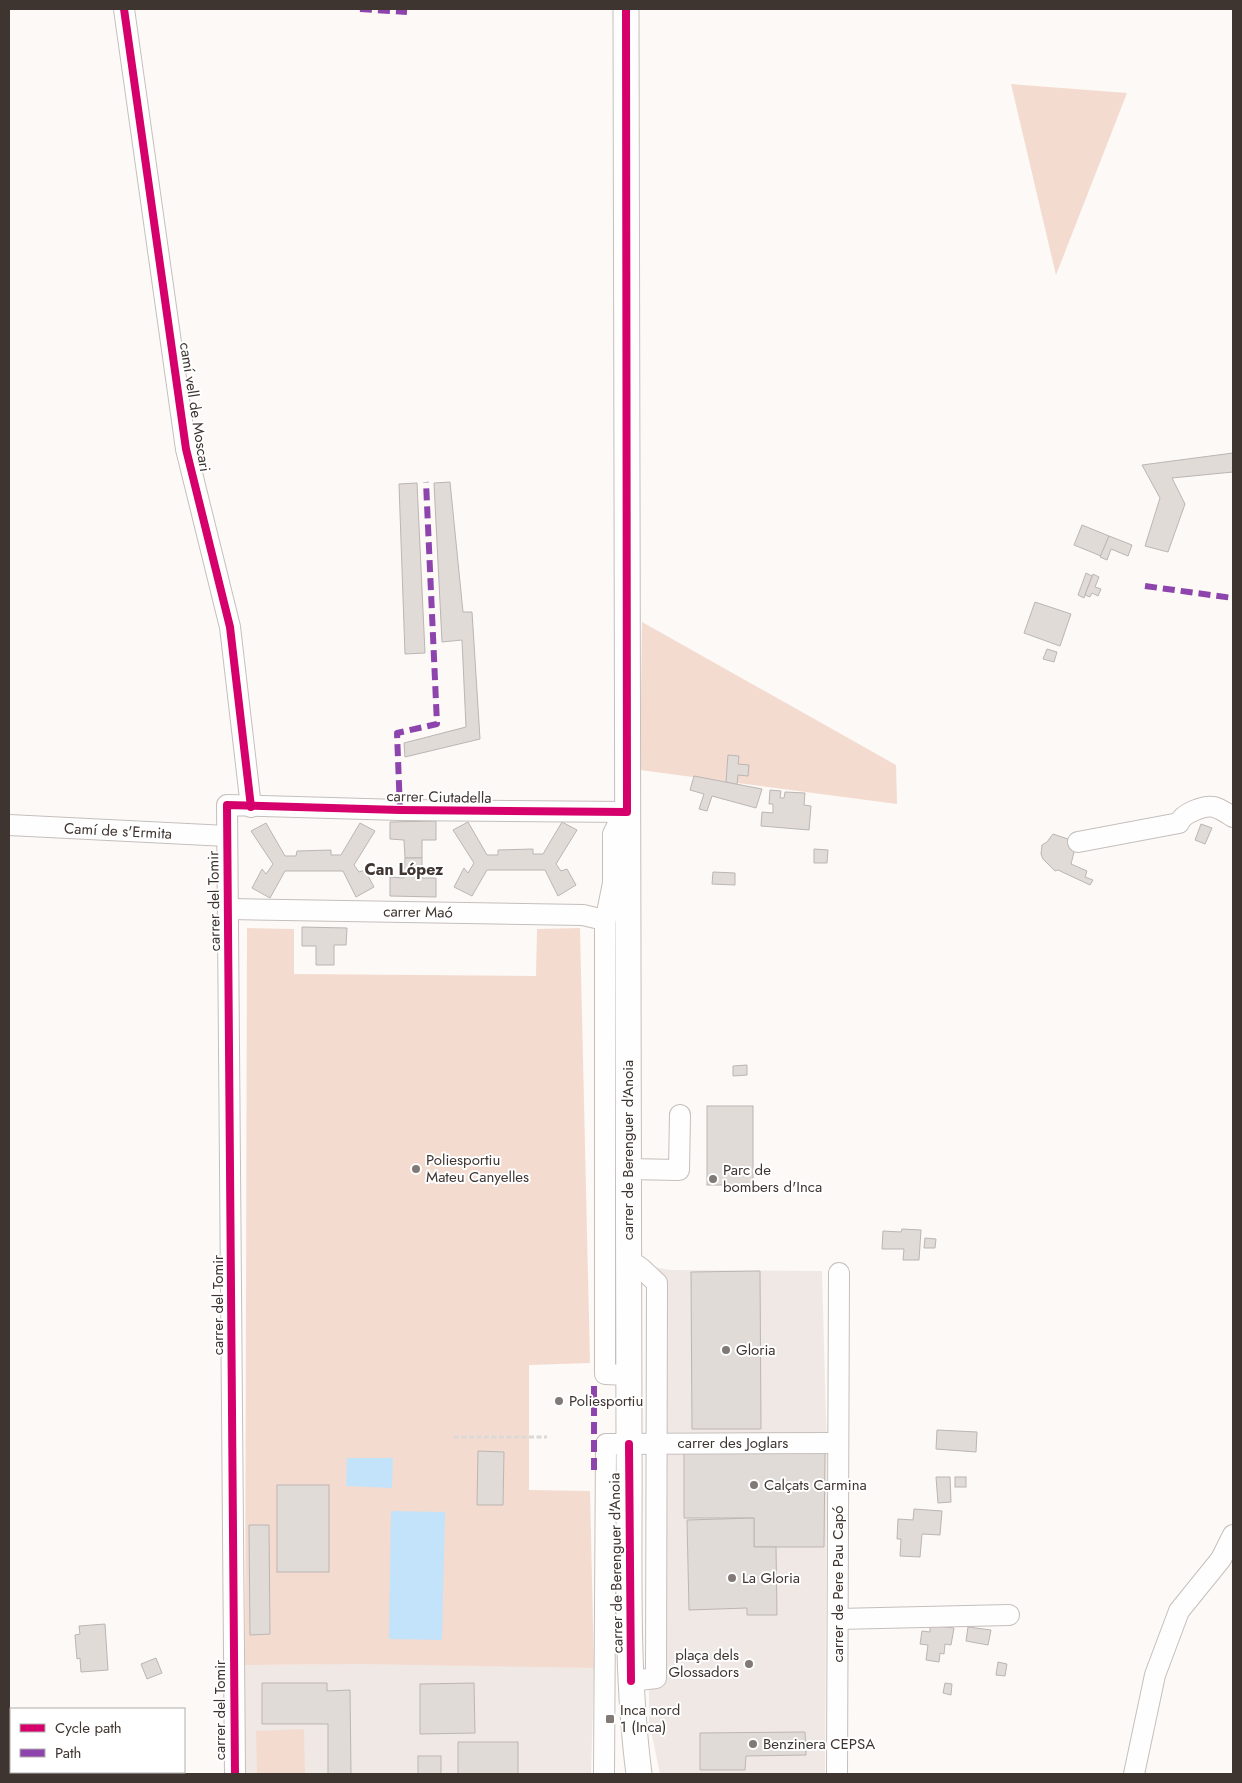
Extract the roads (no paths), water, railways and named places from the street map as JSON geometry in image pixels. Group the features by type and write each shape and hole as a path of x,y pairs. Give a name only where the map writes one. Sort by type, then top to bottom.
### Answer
{"main road":[{"name":"carrer de Berenguer d'Anoia","path":"626,9 628,1375 631,1682 633,1728 639,1774"}],"street":[{"name":"camí vell de Moscari","path":"124,9 186,449 230,627 251,807"},
{"name":"carrer Ciutadella","path":"227,836 227,805 400,810 627,812"},
{"path":"1078,842 1178,823 1188,812 1214,807 1233,816"},
{"path":"583,915 595,902 600,882 601,834 594,822 584,812"},
{"path":"627,812 613,834 613,883 605,923 604,1374 628,1375"},
{"name":"Camí de s'Ermita","path":"9,825 227,836"},
{"name":"carrer del Tomir","path":"227,836 235,1774"},
{"name":"carrer Maó","path":"228,910 583,915 600,919 605,923"},
{"path":"628,1169 678,1170 680,1115"},
{"path":"628,1259 642,1269 656,1283 656,1678 631,1682"},
{"name":"carrer de Pere Pau Capó","path":"837,1774 839,1273"},
{"name":"carrer des Joglars","path":"604,1774 606,1444 838,1443"},
{"path":"1134,1774 1156,1675 1179,1611 1221,1559 1233,1536"},
{"path":"838,1619 1009,1615"},
{"path":"630,1774 633,1728"}],"water":[{"path":"347,1458 393,1458 392,1488 346,1486"},
{"path":"391,1511 445,1512 442,1640 389,1639"}],"place":[{"name":"Poliesportiu Mateu Canyelles","path":"416,1169"},
{"name":"Parc de bombers d'Inca","path":"713,1179"},
{"name":"Gloria","path":"726,1350"},
{"name":"Poliesportiu","path":"559,1401"},
{"name":"Calçats Carmina","path":"754,1485"},
{"name":"La Gloria","path":"732,1578"},
{"name":"plaça dels Glossadors","path":"749,1664"},
{"name":"Inca nord 1 (Inca)","path":"610,1719"},
{"name":"Benzinera CEPSA","path":"753,1744"}],"district":[{"name":"Can López","path":"404,869"}]}
